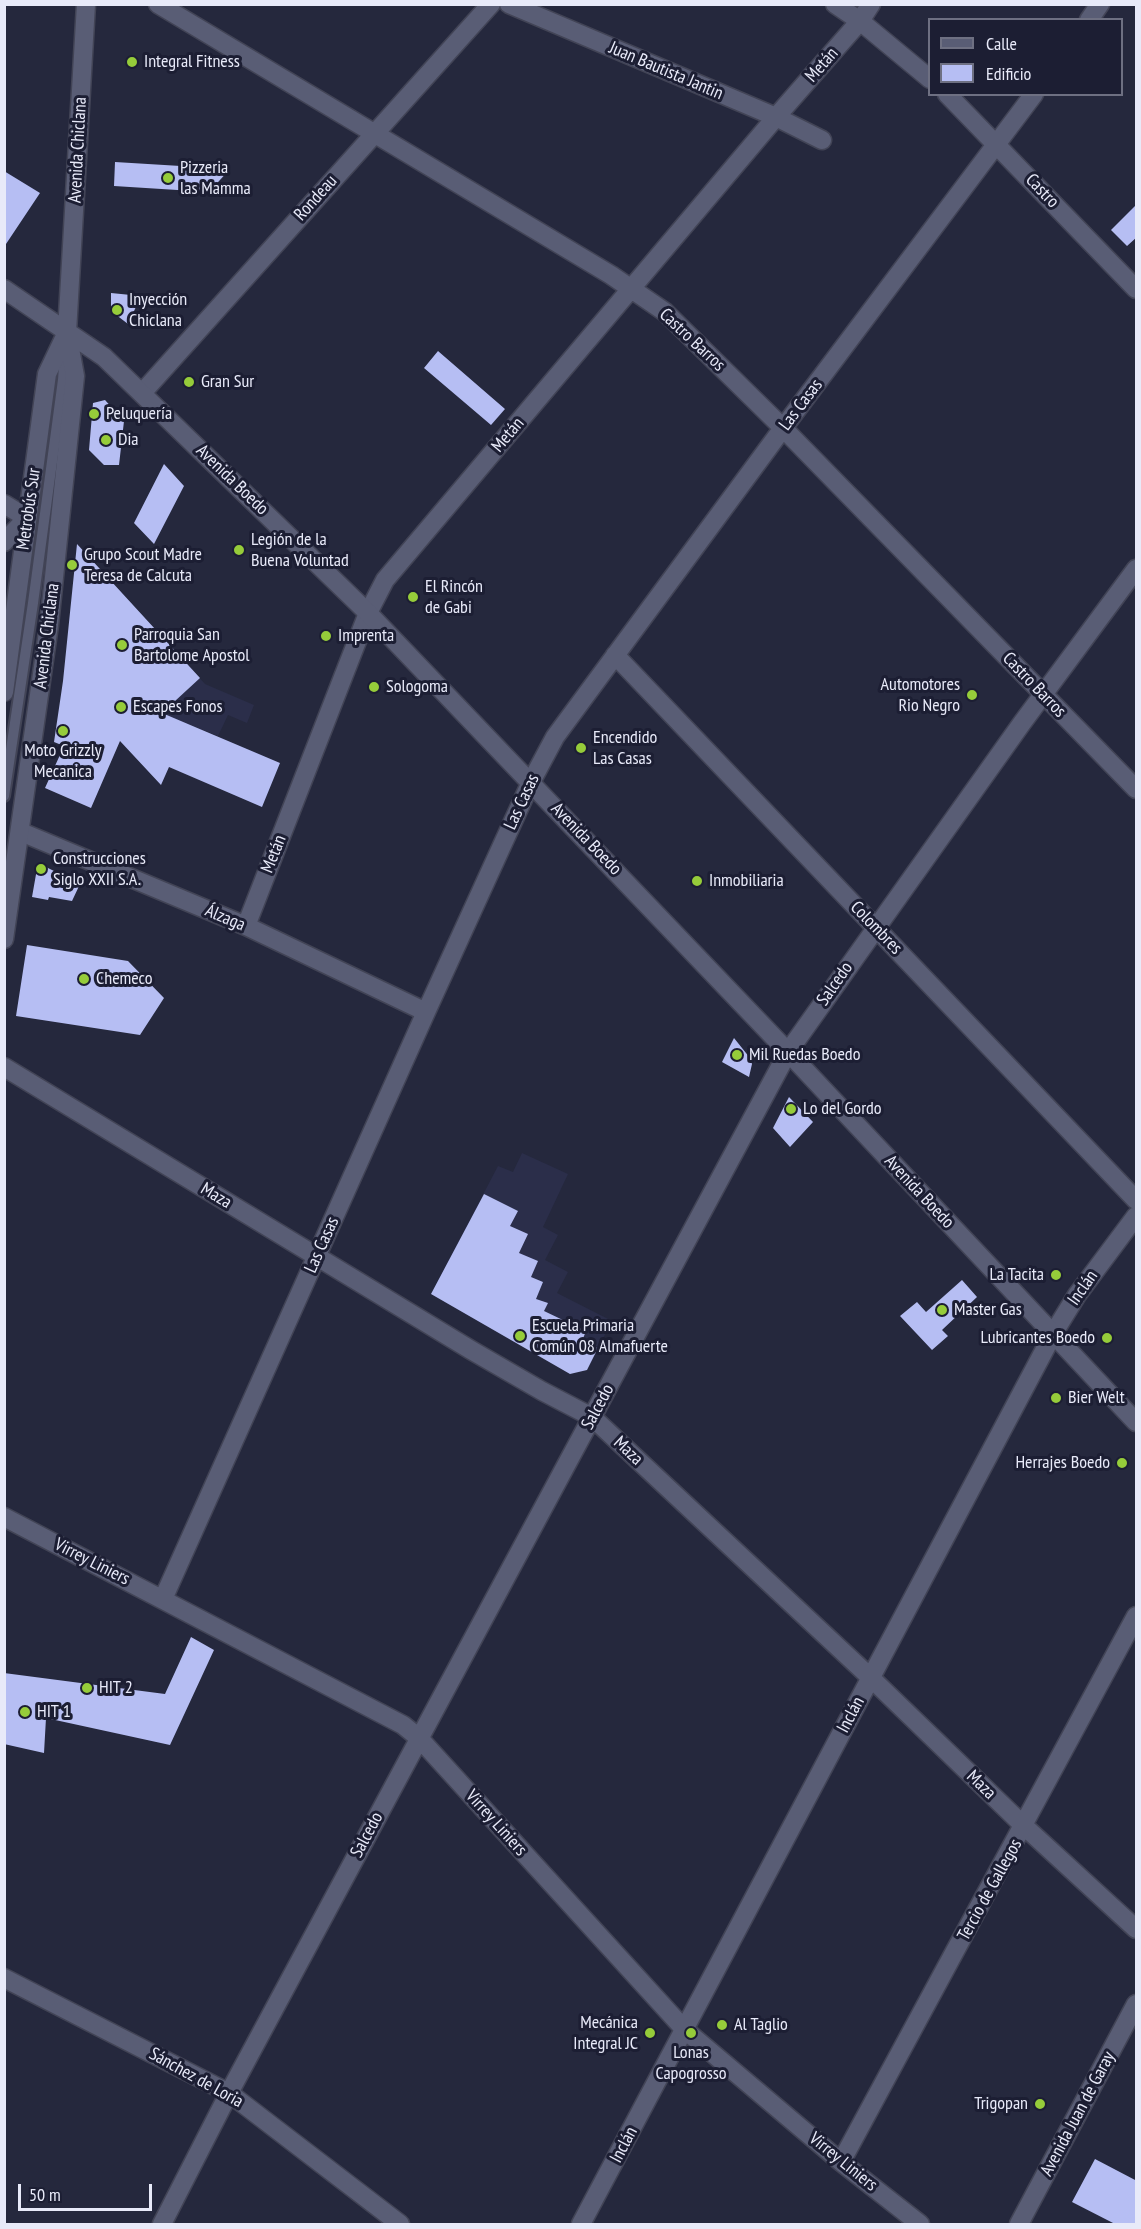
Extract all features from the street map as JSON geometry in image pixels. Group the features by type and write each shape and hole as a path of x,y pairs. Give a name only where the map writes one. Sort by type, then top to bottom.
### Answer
{"street":[{"name":"Avenida Chiclana","path":"4,939 49,624 75,376 67,332 86,4"},
{"name":"Castro Barros","path":"158,4 632,288 682,328 1137,789"},
{"name":"Rondeau","path":"142,393 491,4"},
{"name":"Juan Bautista Jantin","path":"509,4 776,117 822,140"},
{"path":"835,4 860,21 928,77"},
{"name":"Metán","path":"246,926 368,613 385,580 776,117 860,21 871,4"},
{"path":"1090,18 1100,4"},
{"name":"Castro","path":"949,96 1137,289"},
{"name":"Las Casas","path":"163,1599 426,1012 531,782 555,737 1033,96"},
{"name":"Avenida Boedo","path":"4,289 104,357 368,613 788,1052 1137,1422"},
{"name":"Avenida Chiclana","path":"4,692 47,374 67,332"},
{"path":"4,504 27,518 4,542"},
{"name":"Salcedo","path":"162,2224 229,2093 788,1052 875,927 1043,695 1136,572"},
{"name":"Colombres","path":"615,655 1137,1200"},
{"name":"Álzaga","path":"21,832 246,926 426,1012"},
{"name":"Maza","path":"4,1067 316,1257 542,1391 592,1417 871,1678 1024,1826 1137,1929"},
{"name":"Inclán","path":"587,2222 685,2030 1053,1334 1077,1295 1137,1216"},
{"name":"Virrey Liniers","path":"4,1517 403,1725 419,1738 685,2030 842,2162 920,2224"},
{"name":"Tercio de Gallegos","path":"842,2162 1137,1616"},
{"name":"Sánchez de Loria","path":"4,1978 229,2093 400,2224"},
{"name":"Avenida Juan de Garay","path":"1019,2224 1137,2004"}],"lane":[{"name":"Metrobús Sur","path":"4,796 63,380 67,332"}],"shaded area":[{"path":"77,544 205,684 254,705 247,723 228,715 218,736 188,724 182,737 148,700 174,675 74,568"},
{"path":"522,1153 568,1174 543,1227 558,1235 545,1260 568,1272 557,1293 612,1321 587,1370 569,1373 431,1294 498,1166 513,1172"}],"building":[{"name":"Pizzeria las Mamma","path":"115,162 230,169 209,192 114,186"},
{"path":"4,171 40,193 4,247"},
{"path":"1137,204 1137,237 1127,246 1111,230"},
{"path":"111,293 141,296 128,324 111,311"},
{"path":"438,351 505,409 491,425 424,368"},
{"path":"105,400 124,421 119,465 104,465 89,450 93,403"},
{"path":"164,464 184,486 154,544 134,523"},
{"path":"77,544 200,678 162,713 280,763 262,807 169,767 161,785 120,741 91,808 45,788 64,746 54,742 63,681"},
{"path":"38,863 80,884 72,901 32,897"},
{"name":"Chemeco","path":"27,945 128,961 164,998 140,1035 16,1016"},
{"name":"Mil Ruedas Boedo","path":"734,1038 750,1058 752,1064 749,1077 722,1062"},
{"path":"789,1097 813,1122 790,1147 773,1128"},
{"path":"484,1194 518,1211 510,1226 528,1234 519,1253 538,1261 531,1277 543,1282 536,1299 548,1303 544,1311 586,1331 582,1341 598,1348 587,1370 570,1374 431,1294"},
{"path":"962,1280 977,1297 942,1330 948,1336 932,1350 900,1316 917,1302 926,1312"},
{"name":"HIT 2","path":"191,1637 214,1650 170,1745 46,1718 44,1753 4,1744 4,1673 165,1694"},
{"path":"1095,2159 1137,2181 1137,2224 1115,2224 1072,2202"}],"place":[{"name":"Integral Fitness","path":"132,62"},
{"name":"Pizzeria las Mamma","path":"168,178"},
{"name":"Inyección Chiclana","path":"117,310"},
{"name":"Gran Sur","path":"189,382"},
{"name":"Peluquería","path":"94,414"},
{"name":"Dia","path":"106,440"},
{"name":"Legión de la Buena Voluntad","path":"239,550"},
{"name":"Grupo Scout Madre Teresa de Calcuta","path":"72,565"},
{"name":"El Rincón de Gabi","path":"413,597"},
{"name":"Imprenta","path":"326,636"},
{"name":"Parroquia San Bartolome Apostol","path":"122,645"},
{"name":"Sologoma","path":"374,687"},
{"name":"Automotores Rio Negro","path":"972,695"},
{"name":"Escapes Fonos","path":"121,707"},
{"name":"Moto Grizzly Mecanica","path":"63,731"},
{"name":"Encendido Las Casas","path":"581,748"},
{"name":"Construcciones Siglo XXII S.A.","path":"41,869"},
{"name":"Inmobiliaria","path":"697,881"},
{"name":"Chemeco","path":"84,979"},
{"name":"Mil Ruedas Boedo","path":"737,1055"},
{"name":"Lo del Gordo","path":"791,1109"},
{"name":"La Tacita","path":"1056,1275"},
{"name":"Master Gas","path":"942,1310"},
{"name":"Escuela Primaria Común 08 Almafuerte","path":"520,1336"},
{"name":"Lubricantes Boedo","path":"1107,1338"},
{"name":"Bier Welt","path":"1056,1398"},
{"name":"Herrajes Boedo","path":"1122,1463"},
{"name":"HIT 2","path":"87,1688"},
{"name":"HIT 1","path":"25,1712"},
{"name":"Al Taglio","path":"722,2025"},
{"name":"Mecánica Integral JC","path":"650,2033"},
{"name":"Lonas Capogrosso","path":"691,2033"},
{"name":"Trigopan","path":"1040,2104"}]}
